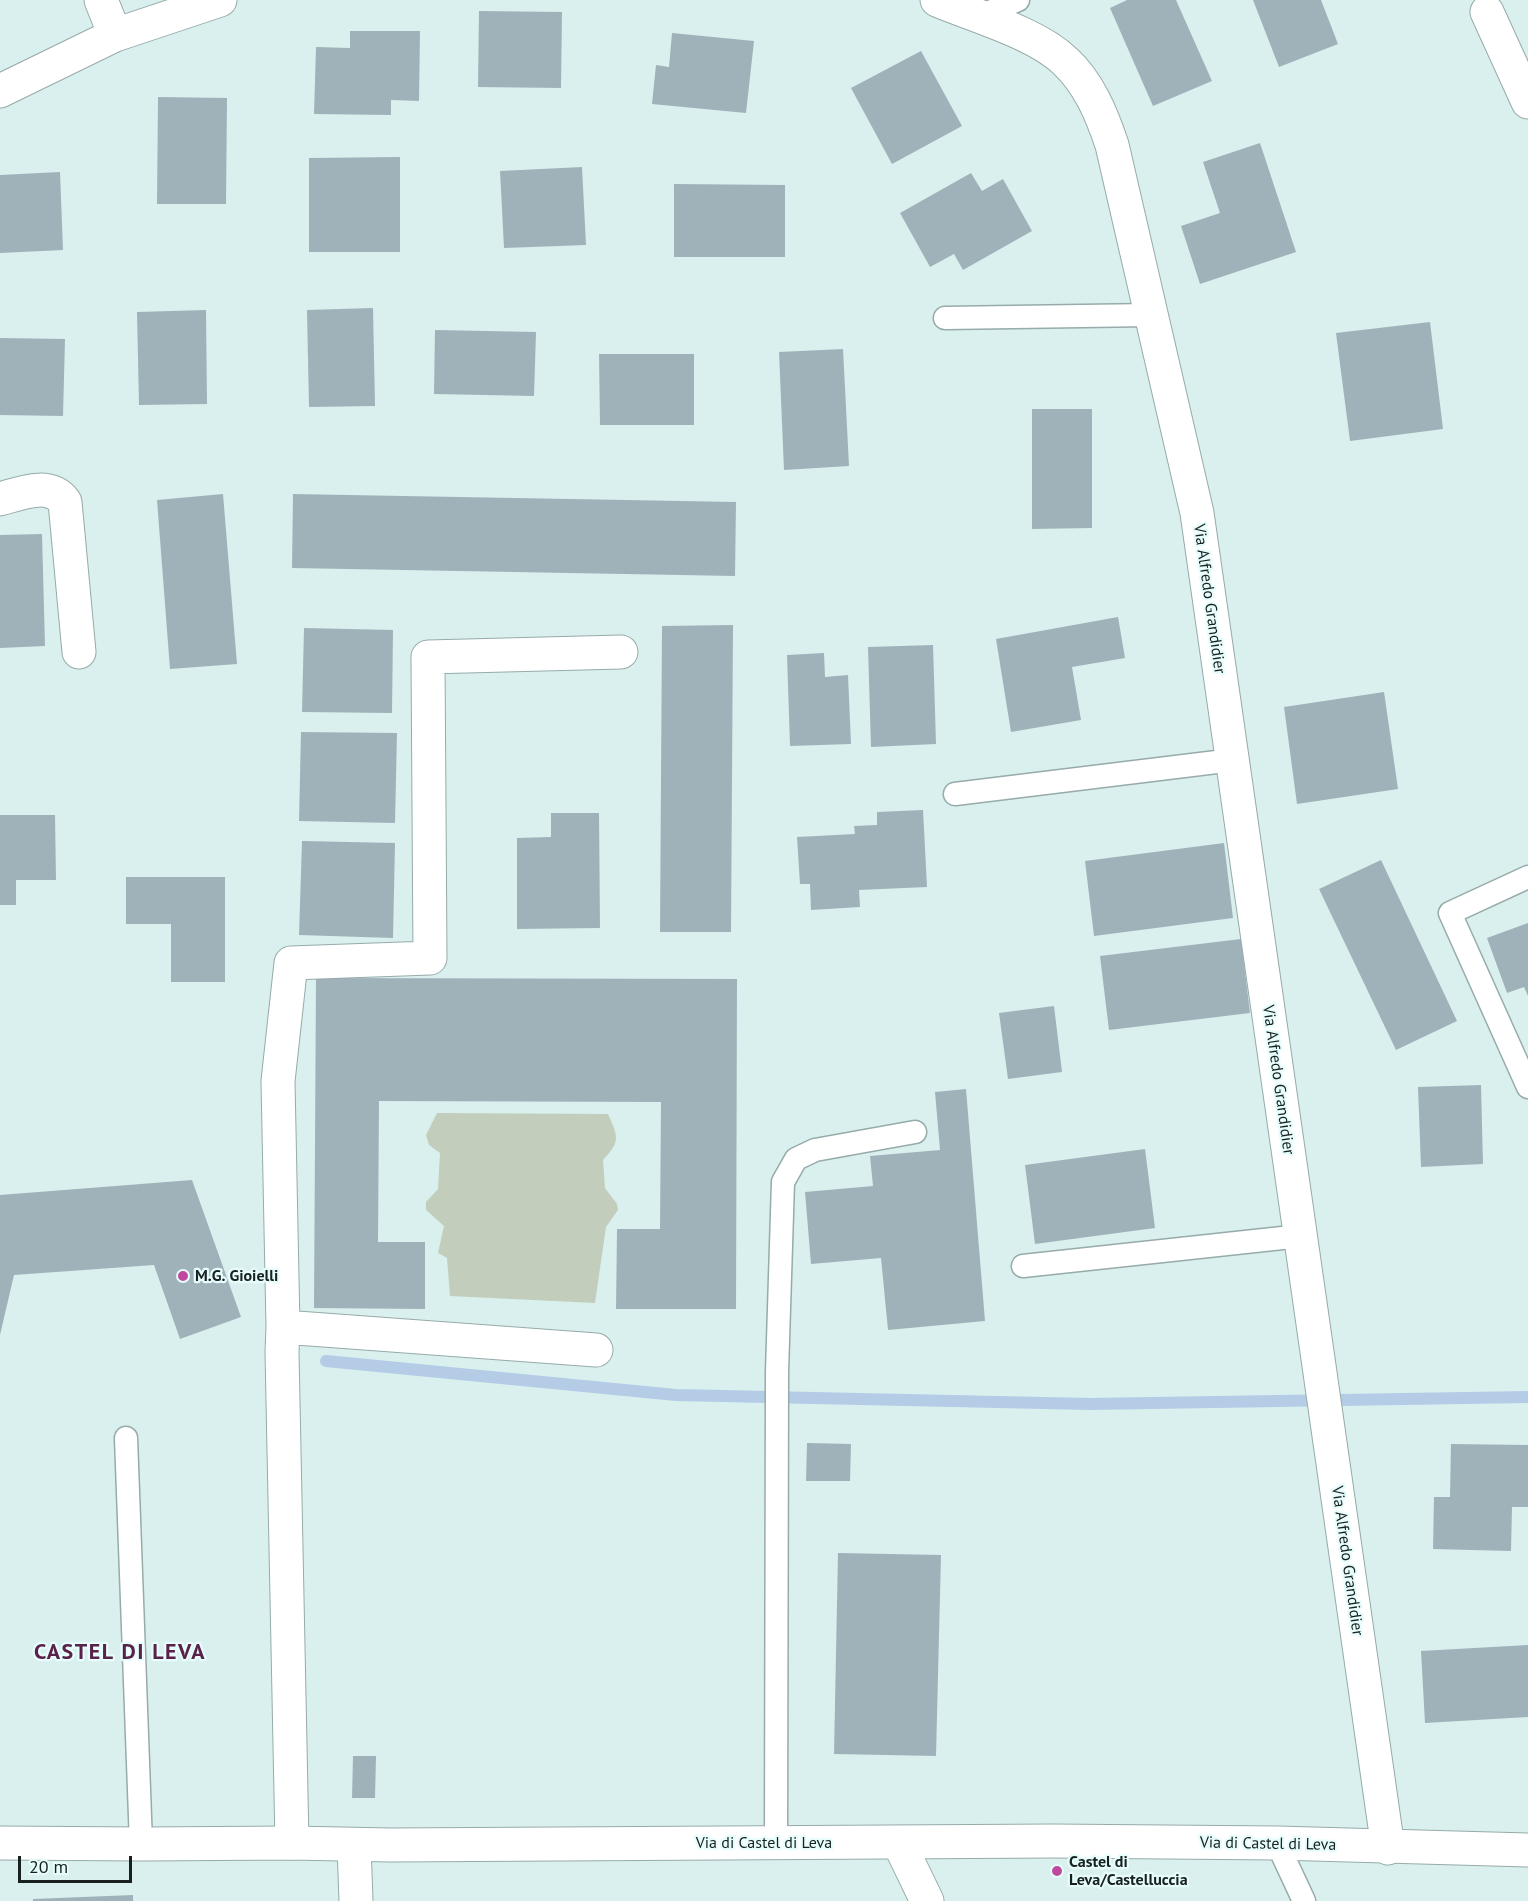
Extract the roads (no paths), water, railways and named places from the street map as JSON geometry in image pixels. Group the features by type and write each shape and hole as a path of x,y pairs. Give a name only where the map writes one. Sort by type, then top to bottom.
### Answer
{"street":[{"path":"101,0 115,35"},
{"path":"0,91 115,35 220,0"},
{"name":"Via Alfredo Grandidier","path":"937,0 1038,41 1052,50 1075,71 1093,99 1112,145 1197,513 1388,1848"},
{"path":"1484,6 1528,102"},
{"path":"0,499 37,490 49,490 60,495 65,502 79,652"},
{"path":"292,1843 278,1081 291,963 430,958 428,657 621,652"},
{"path":"283,1326 596,1350"},
{"name":"Via di Castel di Leva","path":"0,1842 354,1845 1054,1841 1528,1850"},
{"path":"899,1843 927,1901"},
{"path":"354,1845 356,1901"}],"lane":[{"path":"978,17 1018,0"},
{"path":"945,318 1151,315"},
{"path":"955,794 1233,760"},
{"path":"1528,877 1450,913 1528,1086"},
{"path":"776,1843 777,1372 783,1182 796,1159 814,1150 915,1132"},
{"path":"1023,1266 1301,1236"},
{"path":"126,1438 141,1844"},
{"path":"1276,1844 1304,1901"}],"waterway":[{"path":"326,1361 676,1395 1090,1404 1528,1397"}],"place":[{"name":"M.G. Gioielli","path":"183,1276"},
{"name":"Castel di Leva/Castelluccia","path":"1057,1871"}],"district":[{"name":"CASTEL DI LEVA","path":"120,1653"}]}
